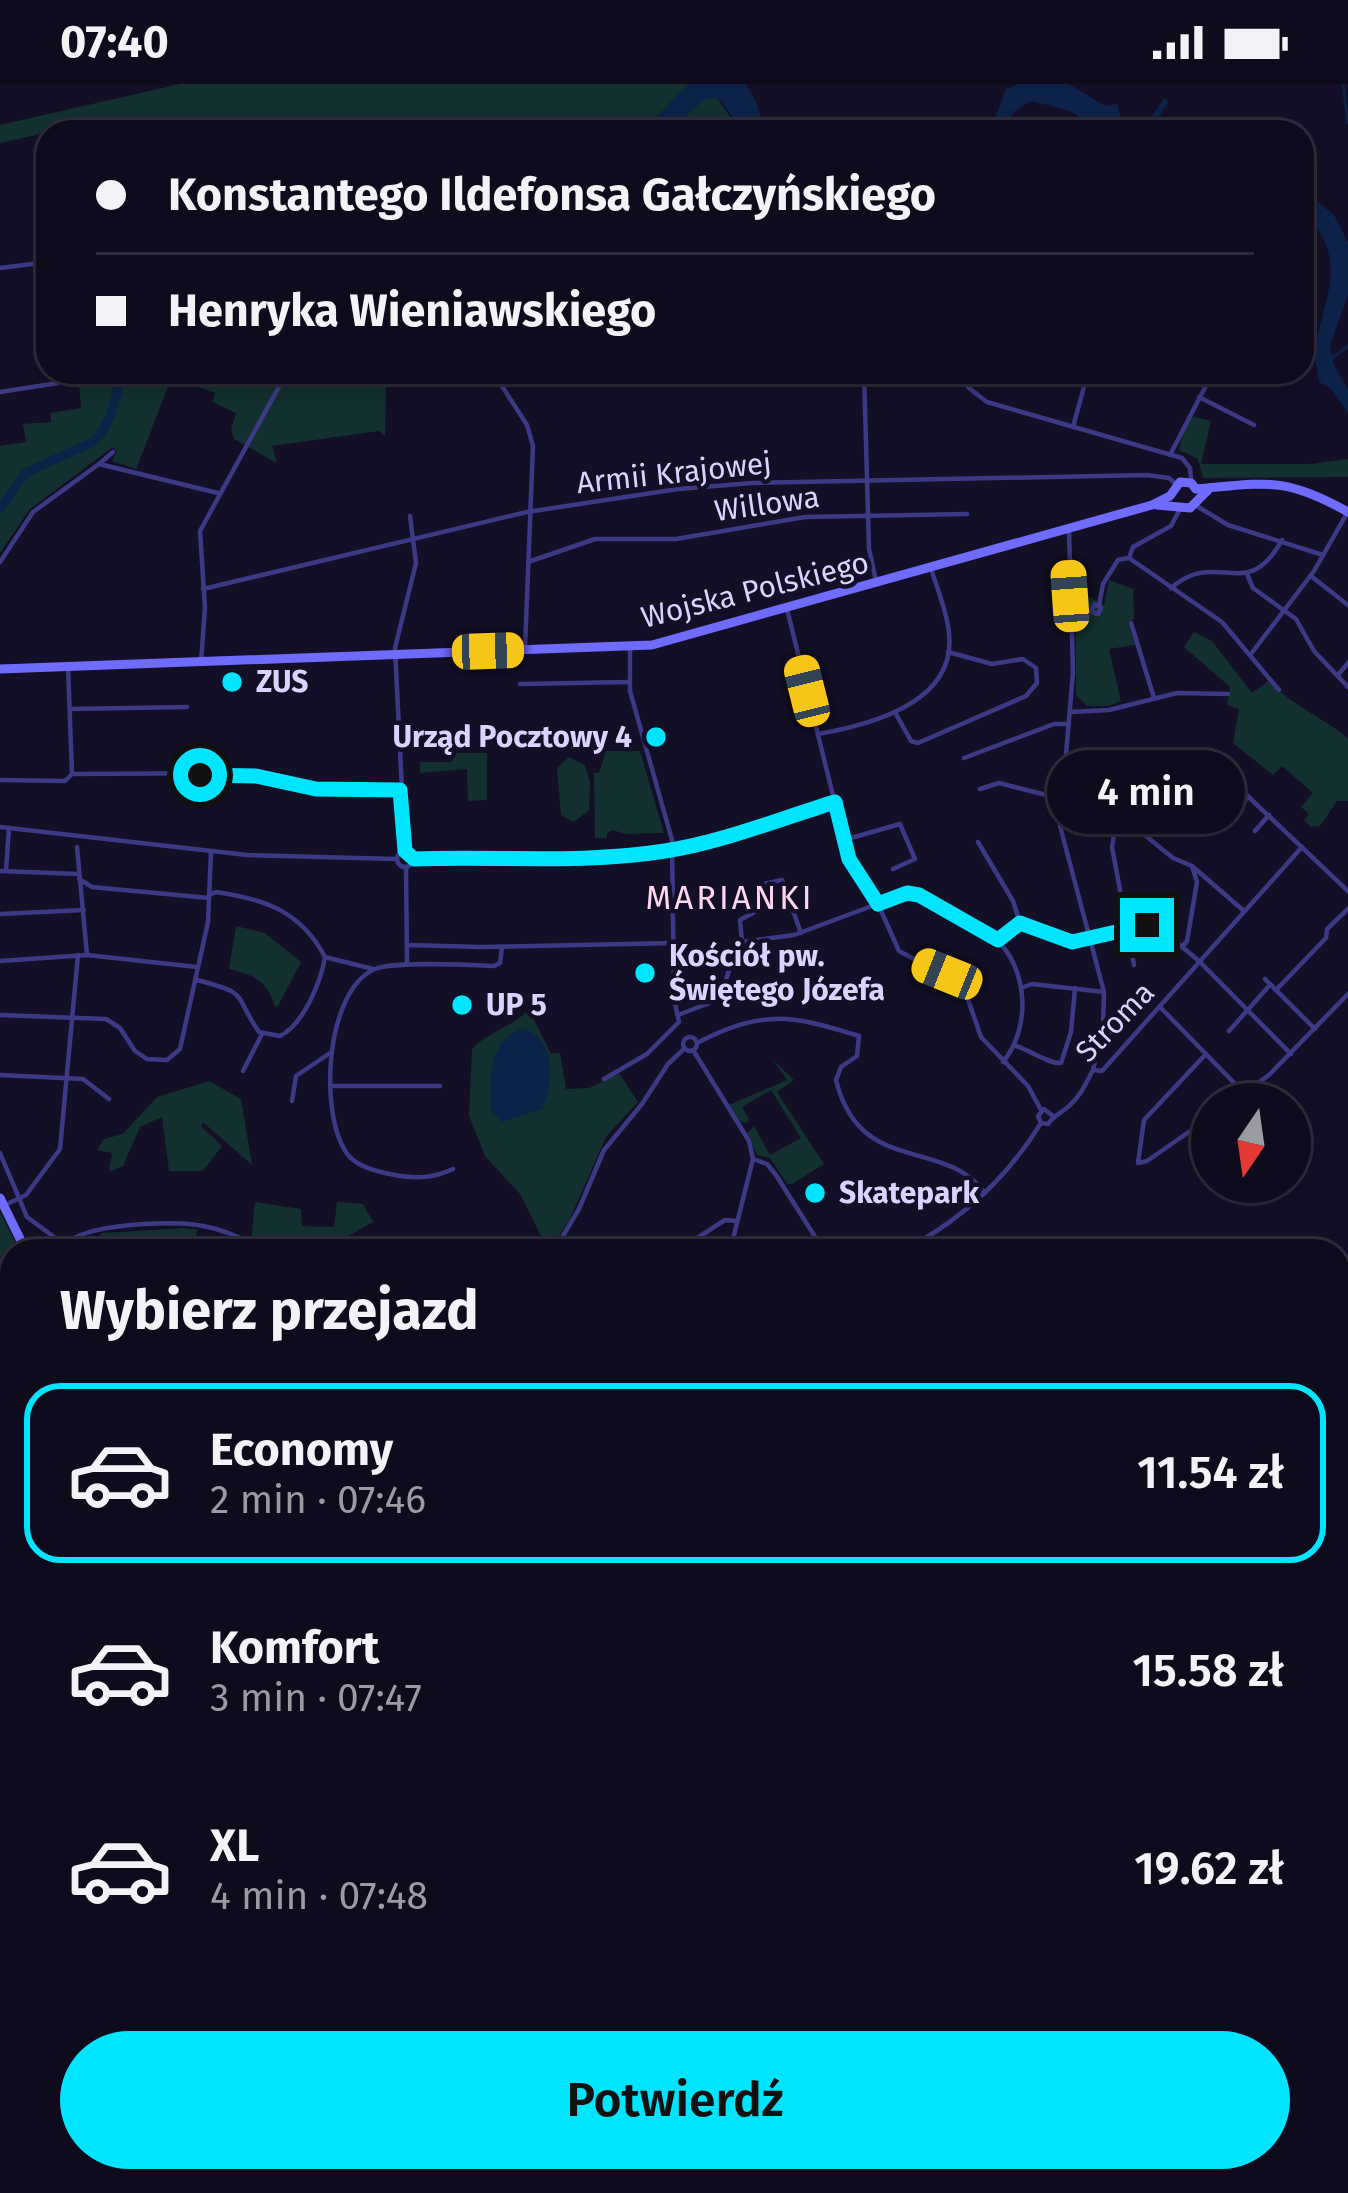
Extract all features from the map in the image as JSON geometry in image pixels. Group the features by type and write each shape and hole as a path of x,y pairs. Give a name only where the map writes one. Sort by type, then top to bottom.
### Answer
{"street":[{"path":"0,268 36,264"},
{"path":"0,392 52,384"},
{"path":"201,662 199,535 280,384"},
{"path":"501,384 532,438 525,650"},
{"path":"865,384 869,549 877,584"},
{"path":"966,384 987,402 1182,458 1190,468 1171,526 1133,547 1129,558"},
{"path":"1073,428 1085,384"},
{"path":"1170,455 1206,384"},
{"path":"1199,397 1254,425"},
{"path":"0,562 28,518 113,452"},
{"path":"99,464 218,493"},
{"name":"Armii Krajowej","path":"203,590 531,511 724,485 1160,476 1228,525 1323,555"},
{"name":"Wojska Polskiego","path":"0,668 669,642 1213,488 1252,482 1285,484 1348,512"},
{"path":"1252,654 1311,576 1348,512"},
{"name":"Willowa","path":"531,561 596,539 676,539 762,522 967,514"},
{"path":"410,516 416,563 395,654 405,851 414,859 615,856 673,850 835,802"},
{"path":"1069,529 1071,696 1060,800 1063,840 1104,992 1103,1026 1093,1070"},
{"path":"1170,589 1179,581 1214,571 1246,574 1270,562 1282,540"},
{"path":"1099,605 1108,572 1118,560 1129,558 1222,622 1279,690"},
{"path":"818,734 896,714 932,686 948,652 949,629 931,568"},
{"path":"1246,574 1253,588 1296,619 1314,651 1348,687"},
{"path":"1311,576 1348,605"},
{"path":"787,609 856,873 878,904 898,951 963,986 981,1037 1028,1086 1042,1110"},
{"path":"1131,622 1154,698"},
{"path":"561,1239 604,1150 668,1064 689,1049 692,1039 679,1019 673,850 630,682 629,646"},
{"path":"896,714 910,741 918,743 1026,696 1036,686 1037,671 1028,661 1015,658 992,664 948,652"},
{"path":"1338,675 1348,663"},
{"path":"68,666 72,774"},
{"path":"520,685 630,682"},
{"path":"1070,712 1109,710 1190,692 1228,694"},
{"path":"1071,696 1087,710"},
{"path":"70,710 188,707"},
{"path":"964,758 1054,724 1069,724"},
{"path":"980,789 999,783 1060,800 1148,767 1215,772 1249,796 1348,891"},
{"path":"1208,795 1215,772"},
{"path":"0,780 65,781 72,774 231,773 316,789 400,790"},
{"path":"1233,815 1249,796"},
{"path":"1255,831 1269,815"},
{"path":"844,840 900,824 915,860 893,869"},
{"path":"0,827 211,852 397,859 406,868"},
{"path":"9,828 3,871 64,876 92,887 209,896 216,892 271,903 313,938 325,957 321,977 291,1031 280,1036 262,1034"},
{"path":"1134,965 1112,847 1118,830 1136,828 1173,858 1192,866 1244,911"},
{"path":"977,842 1013,901 1020,923"},
{"name":"Stroma","path":"1053,1116 1081,1094 1093,1070 1102,1071 1302,847"},
{"path":"77,848 87,955"},
{"path":"397,859 405,851"},
{"path":"0,1015 106,1019 120,1028 141,1056 167,1060 178,1053 200,968 211,852"},
{"path":"407,962 406,868 414,859"},
{"path":"1182,947 1197,882 1192,866"},
{"path":"604,1078 646,1054 679,1019 720,1000 742,942 740,920 760,908 759,885 782,880 801,933"},
{"path":"83,898 92,887"},
{"path":"742,942 801,933 907,893 919,895 998,940 1008,955 1024,1006 1015,1046 1003,1062"},
{"path":"1229,1031 1326,938 1327,929 1348,909"},
{"path":"0,914 84,910"},
{"path":"1020,923 1064,941 1154,926 1199,961 1291,1054"},
{"path":"998,940 1020,923"},
{"path":"408,945 674,943"},
{"path":"325,957 373,969 407,962 433,967 494,966 500,963 502,946"},
{"path":"20,1239 2,1202 20,1200 60,1149 78,955"},
{"path":"0,961 87,955 200,968"},
{"path":"373,969 343,1004 332,1052 341,1140 355,1162 378,1172 415,1179 453,1169"},
{"path":"1264,979 1315,1029"},
{"path":"197,980 240,996 262,1034"},
{"path":"1021,988 1032,984 1104,992"},
{"path":"1015,1046 1061,1063 1071,1032 1076,988"},
{"path":"1256,1083 1348,994"},
{"path":"1160,1006 1234,1083"},
{"path":"692,1039 777,1016 859,1036 856,1056 841,1067 836,1081 863,1129 881,1145 964,1171 985,1192"},
{"path":"243,1071 262,1034"},
{"path":"692,1039 689,1049 749,1141 753,1159 732,1239"},
{"path":"292,1101 296,1076 332,1052"},
{"path":"1191,1131 1147,1161 1138,1162 1144,1120 1206,1054"},
{"path":"0,1075 91,1082 109,1099"},
{"path":"332,1086 440,1085"},
{"path":"925,1239 985,1192 1010,1167 1041,1123 1051,1122 1053,1116 1042,1110"},
{"path":"1041,1123 1042,1110"},
{"path":"0,1153 33,1223 56,1239"},
{"path":"753,1159 767,1164 816,1239"},
{"path":"696,1239 725,1220 736,1221"},
{"path":"75,1239 88,1232 172,1223 215,1229 237,1239"}],"green space":[{"path":"180,84 688,84 650,120 36,120 36,135 0,143 0,125"},
{"path":"714,94 732,120 676,120 686,106"},
{"path":"79,384 169,384 136,469 112,461 117,451 113,447 30,509 0,553 0,446 26,442 23,424 51,422 51,413 81,408"},
{"path":"191,384 392,384 386,385 385,436 379,431 272,446 277,463 234,439 231,429 236,413 212,402 215,393"},
{"path":"1187,415 1211,421 1201,464 1311,464 1348,459 1348,477 1203,478 1198,459 1179,450"},
{"path":"1109,580 1133,589 1134,619 1128,622 1135,645 1109,649 1121,701 1087,706 1076,695 1075,589 1104,605"},
{"path":"1194,632 1212,641 1252,693 1268,681 1348,738 1348,801 1337,801 1320,826 1311,827 1304,820 1309,814 1301,807 1313,793 1282,766 1273,775 1233,743 1239,709 1227,705 1230,687 1184,647"},
{"path":"606,751 640,751 664,833 613,830 607,838 595,838 594,773 599,773"},
{"path":"453,753 487,753 487,800 468,801 467,769 420,773 420,762 452,762"},
{"path":"569,757 585,765 590,782 589,810 574,822 561,815 557,768"},
{"path":"236,926 265,933 301,962 278,1006 259,981 229,969"},
{"path":"529,1010 551,1054 560,1053 566,1089 589,1088 619,1073 638,1102 606,1137 557,1239 544,1239 540,1234 520,1194 485,1156 469,1116 472,1049"},
{"path":"773,1060 794,1080 777,1092 824,1164 792,1184 787,1184 770,1158 757,1155 747,1133 754,1126 770,1155 801,1138 771,1090 742,1107 747,1123 740,1122 729,1105 787,1080"},
{"path":"209,1081 241,1099 252,1165 203,1122 201,1126 222,1146 203,1171 169,1171 162,1117 140,1127 123,1166 109,1172 112,1153 97,1150 104,1139 123,1134 157,1097"},
{"path":"255,1202 301,1209 302,1226 334,1227 337,1202 363,1204 373,1222 344,1239 251,1239"},
{"path":"0,1212 14,1239 0,1239"},
{"path":"197,1229 196,1239 96,1239 102,1233"}],"water":[{"path":"688,84 746,84 761,120 734,120 722,101 708,97 681,120 650,120"},
{"path":"1018,84 1069,84 1105,106 1117,104 1123,120 1085,120 1032,101 1014,112 1010,120 994,120 1006,89"},
{"path":"1314,199 1334,215 1348,242 1348,295 1330,345 1333,363 1348,390 1348,413 1331,389 1319,382 1315,348 1331,274 1325,243 1316,227"},
{"path":"523,1028 547,1052 549,1087 542,1109 502,1122 491,1110 493,1062 503,1042"}],"waterway":[{"path":"1343,84 1348,123"},
{"path":"1153,120 1165,102"},
{"path":"1332,358 1348,346"},
{"path":"0,509 25,473 93,442 108,422 119,384"}],"place":[{"name":"ZUS","path":"232,682"},
{"name":"Urząd Pocztowy 4","path":"656,737"},
{"name":"Kościół pw. Świętego Józefa","path":"645,973"},
{"name":"UP 5","path":"462,1005"},
{"name":"Skatepark","path":"815,1193"}],"district":[{"name":"MARIANKI","path":"730,897"}],"route":[{"path":"200,775 256,776 316,789 400,790 405,851 414,859 662,851 835,802 849,859 878,904 907,893 919,895 998,940 1020,923 1072,942 1147,925"}]}
